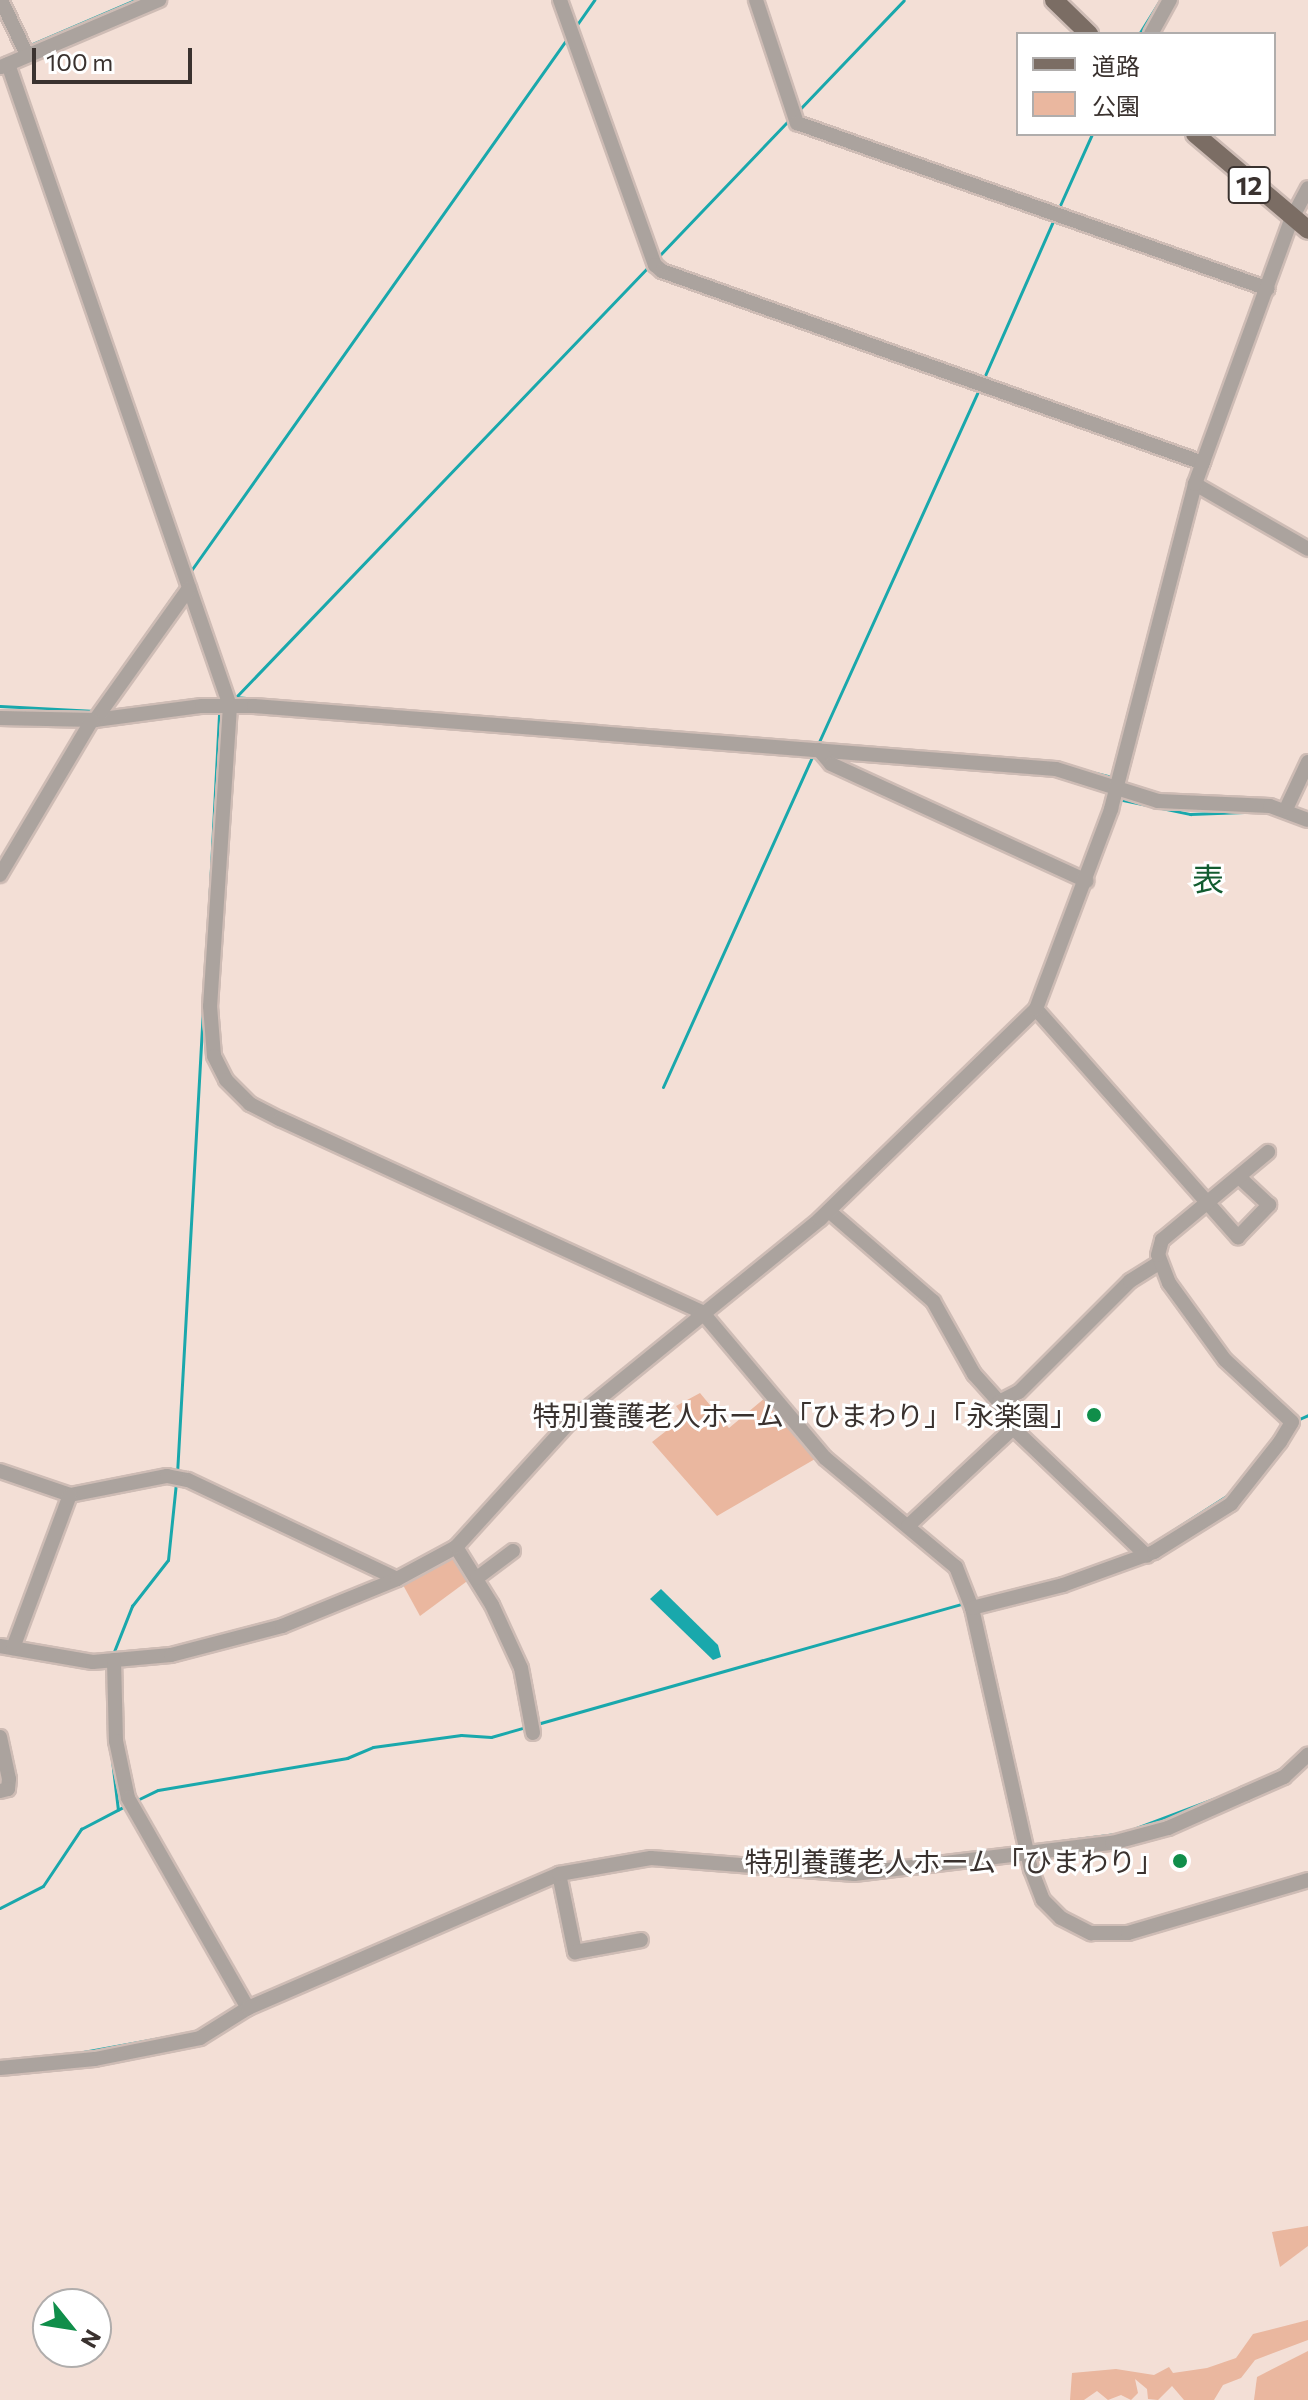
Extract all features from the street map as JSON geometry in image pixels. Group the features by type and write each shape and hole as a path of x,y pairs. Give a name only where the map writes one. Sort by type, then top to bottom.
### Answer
{"main road":[{"path":"1054,0 1087,32"},
{"name":"12","path":"1197,136 1291,220 1308,230"}],"street":[{"path":"1,0 27,55"},
{"path":"159,0 4,65 230,706 210,1006 214,1056 226,1080 250,1104 280,1119 703,1313 825,1458 956,1567 972,1608 1039,1890 1051,1909 1079,1929 1107,1935 1203,1914 1308,1880"},
{"path":"560,0 650,251 662,271 1203,463"},
{"path":"756,0 797,123 1268,289"},
{"path":"1152,32 1170,0"},
{"path":"70,1495 7,1647 73,1659 114,1660 171,1655 233,1640 397,1579 456,1547 568,1424 829,1211 1036,1009 1086,881 1116,791 1195,484 1291,220 1308,188"},
{"path":"1195,484 1308,549"},
{"path":"0,875 94,720 189,588"},
{"path":"0,718 94,720 230,706 819,750 1056,769 1089,777 1116,791 1186,805 1286,809 1308,820"},
{"path":"819,750 831,764 1086,881"},
{"path":"1286,809 1308,762"},
{"path":"1036,1009 1238,1237 1269,1205 1240,1178"},
{"path":"1268,1152 1162,1240 1159,1263 1225,1360 1292,1422 1308,1423"},
{"path":"829,1211 933,1301 974,1374 999,1402 1013,1428 1147,1556"},
{"path":"999,1402 1019,1392 1130,1281 1159,1263"},
{"path":"972,1608 1063,1585 1147,1556 1231,1504 1249,1487 1292,1422"},
{"path":"908,1526 1013,1428"},
{"path":"0,1471 70,1495 167,1476 188,1480 397,1579"},
{"path":"456,1547 477,1578 521,1668 533,1733"},
{"path":"477,1578 513,1551"},
{"path":"114,1660 116,1741 128,1798 248,2008"},
{"path":"0,1737 9,1779 8,1789 0,1791"},
{"path":"0,2068 95,2059 200,2038 248,2008 559,1874 651,1858 854,1874 1112,1843 1168,1828 1284,1777 1308,1755"},
{"path":"559,1874 575,1952 641,1940"}],"green space":[{"path":"700,1393 729,1428 766,1397 815,1459 717,1516 652,1442 684,1417 676,1406"},
{"path":"458,1554 470,1579 420,1616 403,1585"},
{"path":"1308,2226 1308,2246 1280,2267 1272,2232"},
{"path":"1308,2320 1308,2340 1255,2360 1241,2378 1223,2385 1214,2400 1184,2400 1172,2386 1158,2400 1148,2399 1147,2389 1135,2379 1138,2393 1131,2400 1121,2395 1108,2400 1097,2391 1084,2400 1070,2400 1072,2373 1116,2369 1154,2375 1169,2367 1173,2373 1207,2368 1236,2358 1253,2334"},
{"path":"1308,2351 1308,2400 1254,2400 1257,2377"}],"water":[{"path":"661,1589 718,1645 721,1657 713,1660 650,1599"}],"waterway":[{"path":"28,46 135,0"},
{"path":"576,26 594,0"},
{"path":"798,111 904,0"},
{"path":"1140,32 1160,0"},
{"path":"190,572 569,36"},
{"path":"0,59 18,51"},
{"path":"657,258 790,119"},
{"path":"1057,212 1091,136"},
{"path":"983,380 1054,219"},
{"path":"236,697 649,266"},
{"path":"818,744 980,387"},
{"path":"91,712 181,585"},
{"path":"234,697 565,723"},
{"path":"0,706 95,711"},
{"path":"111,710 147,706"},
{"path":"206,963 219,711"},
{"path":"663,1087 813,755"},
{"path":"1059,764 1108,776 1110,781"},
{"path":"1118,799 1190,814 1244,812"},
{"path":"177,1474 203,1007"},
{"path":"1297,1420 1308,1415"},
{"path":"113,1654 132,1606 168,1560 176,1482"},
{"path":"1147,1547 1231,1493"},
{"path":"537,1724 965,1603"},
{"path":"108,1664 109,1732"},
{"path":"135,1801 158,1790 347,1758 373,1747 461,1735 491,1737 526,1727"},
{"path":"110,1743 118,1810"},
{"path":"1267,1777 1291,1762"},
{"path":"1031,1845 1123,1833 1242,1788"},
{"path":"0,1908 43,1886 81,1829 125,1806"},
{"path":"963,1854 1019,1847"},
{"path":"555,1868 641,1853"},
{"path":"681,1853 864,1866"},
{"path":"72,2054 198,2031 209,2024"}],"place":[{"name":"特別養護老人ホーム「ひまわり」「永楽園」","path":"1094,1415"},
{"name":"特別養護老人ホーム「ひまわり」","path":"1180,1861"}],"district":[{"name":"表","path":"1208,878"}]}
